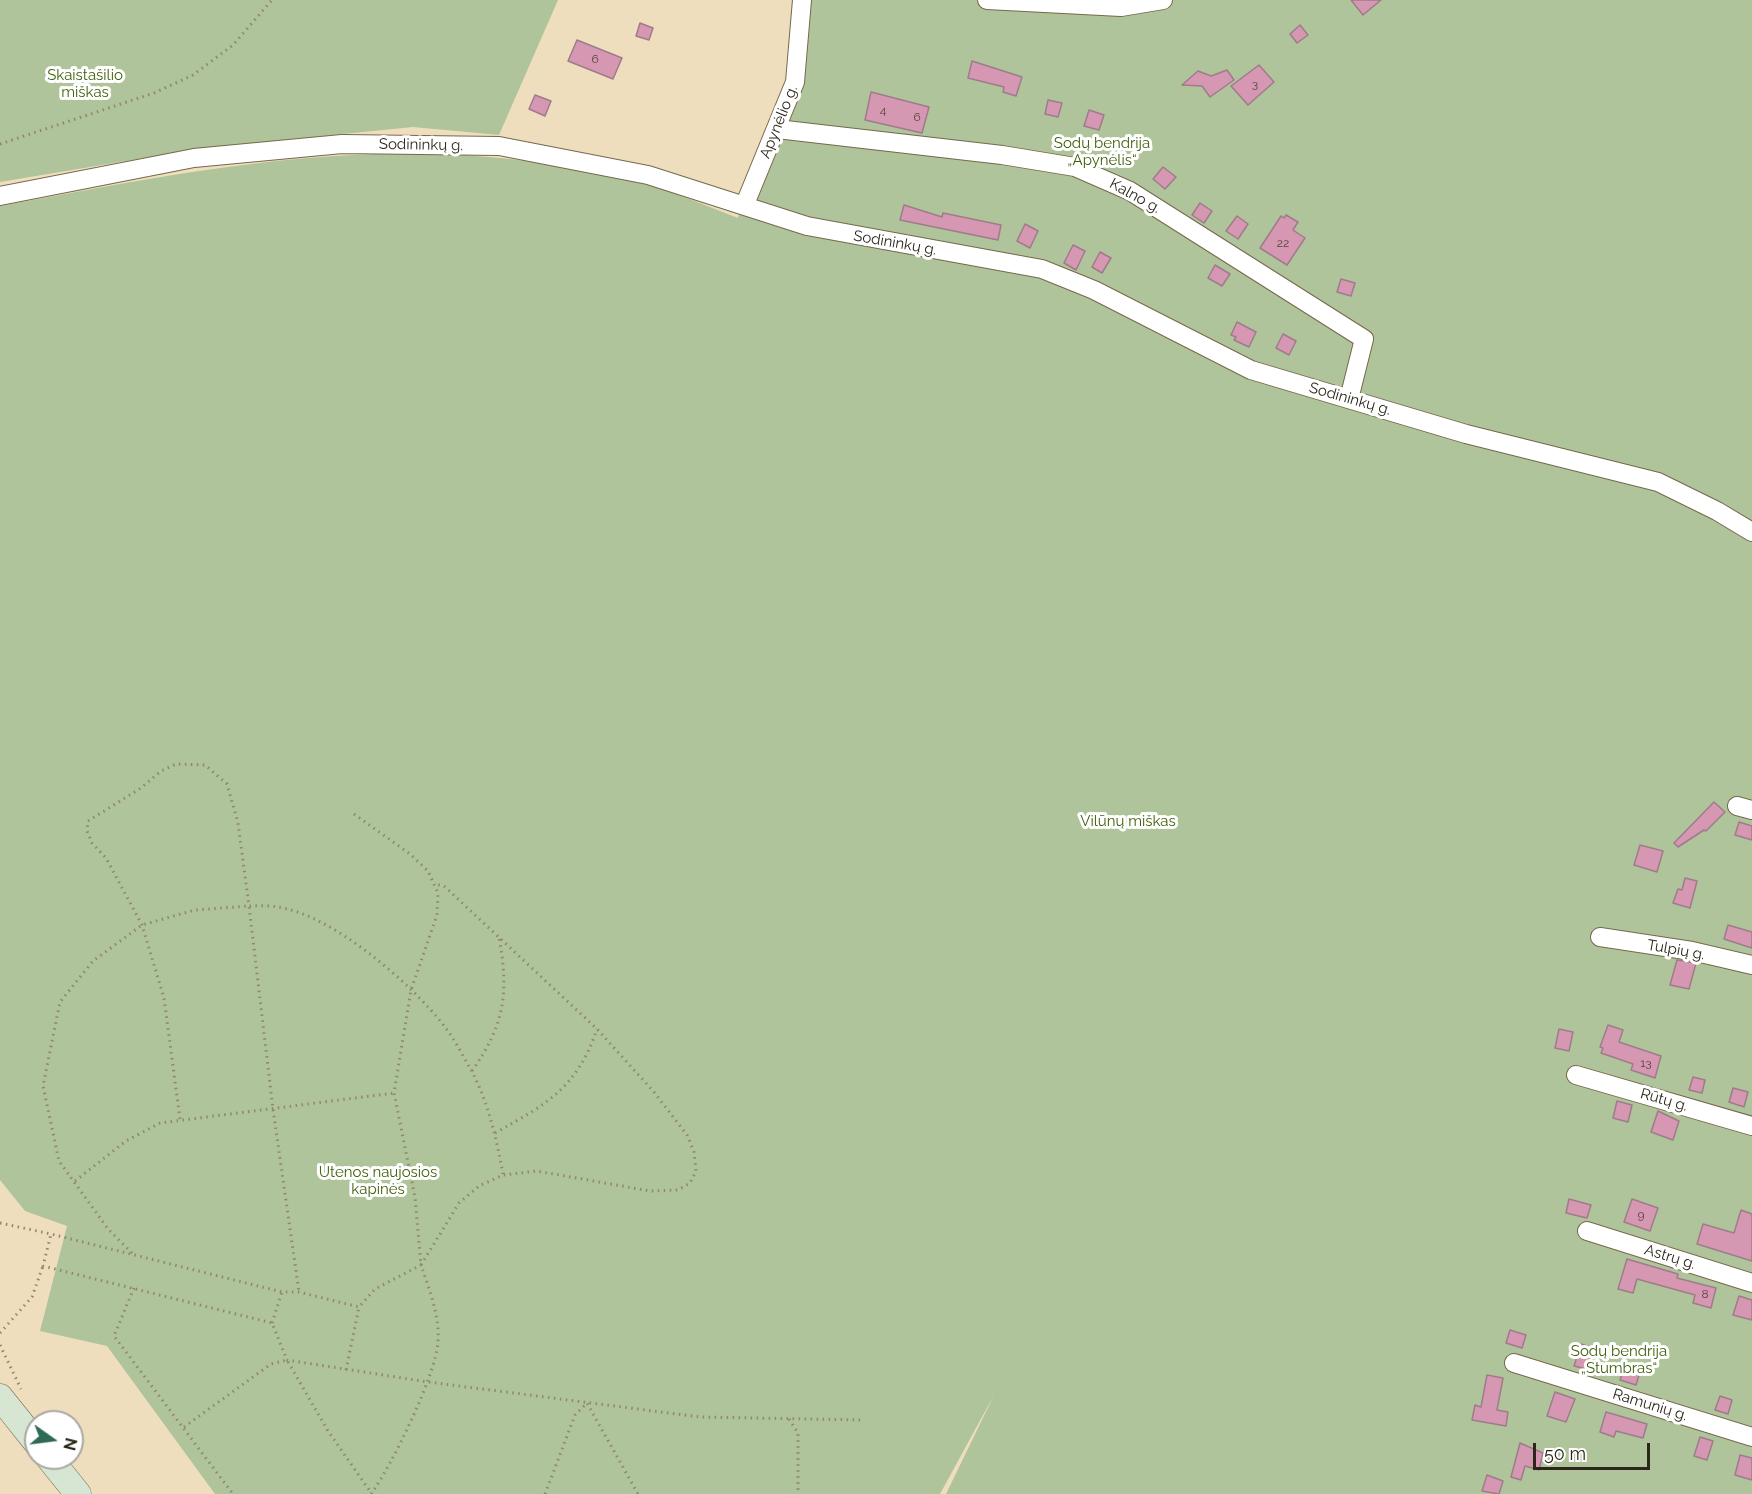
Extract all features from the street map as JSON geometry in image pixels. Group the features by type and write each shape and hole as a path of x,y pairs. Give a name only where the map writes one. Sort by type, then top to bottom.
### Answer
{"main road":[{"path":"11,1394 24,1419"},
{"path":"59,1470 78,1494"}],"street":[{"name":"Apynėlio g.","path":"745,204 795,82 802,0"},
{"path":"987,0 1121,7 1163,0"},
{"name":"Kalno g.","path":"777,129 1002,155 1076,167 1111,182 1130,191 1364,339 1349,399"},
{"name":"Sodininkų g.","path":"0,196 194,158 342,144 500,146 648,175 745,204 807,226 1042,269 1094,290 1251,370 1466,434 1658,482 1717,511 1752,532"},
{"name":"Tulpių g.","path":"1600,937 1692,951 1752,965"},
{"name":"Rūtų g.","path":"1576,1075 1752,1126"},
{"name":"Astrų g.","path":"1587,1231 1752,1283"},
{"name":"Ramunių g.","path":"1514,1363 1752,1437"}],"path":[{"path":"0,144 154,93 193,75 233,45 272,0"},
{"path":"180,1119 164,998 142,925 106,858 92,843 87,831 88,821 134,793 161,771 176,764 205,765 227,784 238,823 273,1109 299,1292"},
{"path":"282,1292 272,1323 287,1360 328,1431 372,1494 428,1382 438,1342 435,1309 421,1265 414,1197 394,1093 411,990 437,915 438,893 428,872 410,854 354,814"},
{"path":"346,1370 359,1307 375,1289 421,1265 459,1203 478,1186 504,1175 537,1171 650,1191 678,1190 690,1183 696,1171 694,1152 687,1135 654,1092 597,1029 444,886 434,884"},
{"path":"133,1255 108,1229 59,1161 43,1086 60,1002 93,961 142,925 195,910 249,906 278,907 312,918 361,946 411,990 446,1027 472,1071 487,1106 504,1175"},
{"path":"472,1071 484,1054 503,1008 506,987 499,938"},
{"path":"495,1133 525,1116 569,1084 590,1048 597,1029"},
{"path":"75,1182 126,1141 159,1123 394,1093"},
{"path":"0,1222 282,1292 299,1292 359,1307"},
{"path":"0,1333 32,1297 51,1234"},
{"path":"43,1266 272,1323"},
{"path":"134,1288 114,1336 233,1494"},
{"path":"0,1345 11,1394"},
{"path":"184,1427 271,1364 287,1360 428,1382 700,1417 864,1420"},
{"path":"545,1494 575,1415 587,1403"},
{"path":"587,1403 638,1494"},
{"path":"789,1419 798,1434 798,1494"}],"green space":[{"name":"Skaistašilio miškas","path":"0,0 558,0 499,135 413,127 204,148 0,182"},
{"name":"Vilūnų miškas","path":"797,0 1752,0 1752,1494 946,1494 994,1395 940,1494 215,1494 107,1346 40,1331 67,1226 25,1211 0,1180 0,206 216,168 359,155 431,154 503,158 628,179 687,198 738,218 742,199 787,81"}],"building":[{"path":"1351,0 1381,0 1363,15"},
{"path":"640,23 653,28 649,40 636,36"},
{"path":"1300,25 1308,35 1297,43 1290,34"},
{"path":"577,40 622,58 613,79 568,61"},
{"path":"972,61 1022,77 1016,96 1003,92 1004,87 968,78"},
{"path":"1259,65 1274,82 1248,105 1231,86"},
{"path":"1227,70 1234,80 1210,97 1202,86 1182,85 1198,71 1211,76"},
{"path":"871,92 929,107 922,133 865,120"},
{"path":"535,95 551,101 545,116 529,109"},
{"path":"1048,100 1062,103 1058,117 1045,114"},
{"path":"1089,110 1104,115 1099,130 1084,126"},
{"path":"1163,167 1176,177 1165,189 1153,179"},
{"path":"1200,203 1212,211 1204,223 1192,215"},
{"path":"904,205 942,217 943,213 1001,225 998,240 900,220"},
{"path":"1286,215 1298,222 1293,230 1305,238 1287,265 1260,248 1281,216 1284,218"},
{"path":"1237,216 1248,224 1238,239 1226,231"},
{"path":"1025,224 1038,231 1030,248 1017,241"},
{"path":"1073,245 1085,251 1076,270 1064,263"},
{"path":"1100,252 1111,258 1102,273 1092,267"},
{"path":"1215,265 1230,274 1222,286 1208,278"},
{"path":"1341,279 1355,283 1351,296 1337,292"},
{"path":"1237,322 1256,332 1249,347 1234,340 1236,337 1231,335"},
{"path":"1283,334 1296,341 1289,355 1276,348"},
{"path":"1714,802 1725,812 1706,831 1704,830 1678,847 1674,843"},
{"path":"1739,822 1752,826 1752,840 1735,835"},
{"path":"1640,845 1663,851 1657,872 1634,865"},
{"path":"1685,878 1697,881 1690,908 1673,903 1678,889 1682,890"},
{"path":"1728,925 1752,932 1752,948 1724,939"},
{"path":"1677,960 1696,963 1689,989 1670,985"},
{"path":"1608,1025 1623,1030 1619,1042 1661,1056 1655,1078 1631,1070 1633,1064 1601,1053 1603,1048 1600,1047"},
{"path":"1559,1029 1573,1032 1569,1051 1555,1048"},
{"path":"1693,1077 1705,1080 1702,1093 1689,1090"},
{"path":"1733,1088 1748,1092 1744,1107 1729,1102"},
{"path":"1617,1101 1632,1105 1628,1122 1613,1118"},
{"path":"1658,1111 1679,1121 1673,1140 1651,1132"},
{"path":"1569,1199 1591,1205 1587,1218 1566,1213"},
{"path":"1632,1199 1658,1208 1650,1231 1624,1222"},
{"path":"1741,1210 1752,1214 1752,1261 1697,1244 1703,1224 1734,1233"},
{"path":"1627,1259 1678,1274 1677,1278 1716,1288 1711,1308 1693,1303 1695,1295 1637,1279 1633,1293 1618,1289"},
{"path":"1739,1296 1752,1300 1752,1320 1733,1315"},
{"path":"1510,1330 1526,1335 1522,1348 1506,1343"},
{"path":"1581,1344 1596,1349 1590,1370 1574,1366"},
{"path":"1625,1364 1641,1369 1636,1385 1620,1380"},
{"path":"1487,1375 1503,1378 1497,1410 1508,1412 1506,1426 1472,1420 1475,1405 1481,1407"},
{"path":"1555,1392 1575,1399 1566,1422 1547,1416"},
{"path":"1720,1396 1732,1400 1728,1414 1715,1410"},
{"path":"1606,1412 1647,1424 1643,1438 1616,1431 1614,1437 1600,1432"},
{"path":"1700,1437 1713,1441 1707,1460 1694,1456"},
{"path":"1520,1443 1543,1453 1539,1470 1525,1466 1521,1480 1511,1477"},
{"path":"1740,1455 1752,1458 1752,1480 1735,1475"},
{"path":"1487,1475 1503,1481 1499,1494 1482,1491"}],"park label":[{"name":"Sodų bendrija „Apynėlis“","path":"1102,152"},
{"name":"Utenos naujosios kapinės","path":"378,1180"},
{"name":"Sodų bendrija „Stumbras“","path":"1619,1360"}]}
